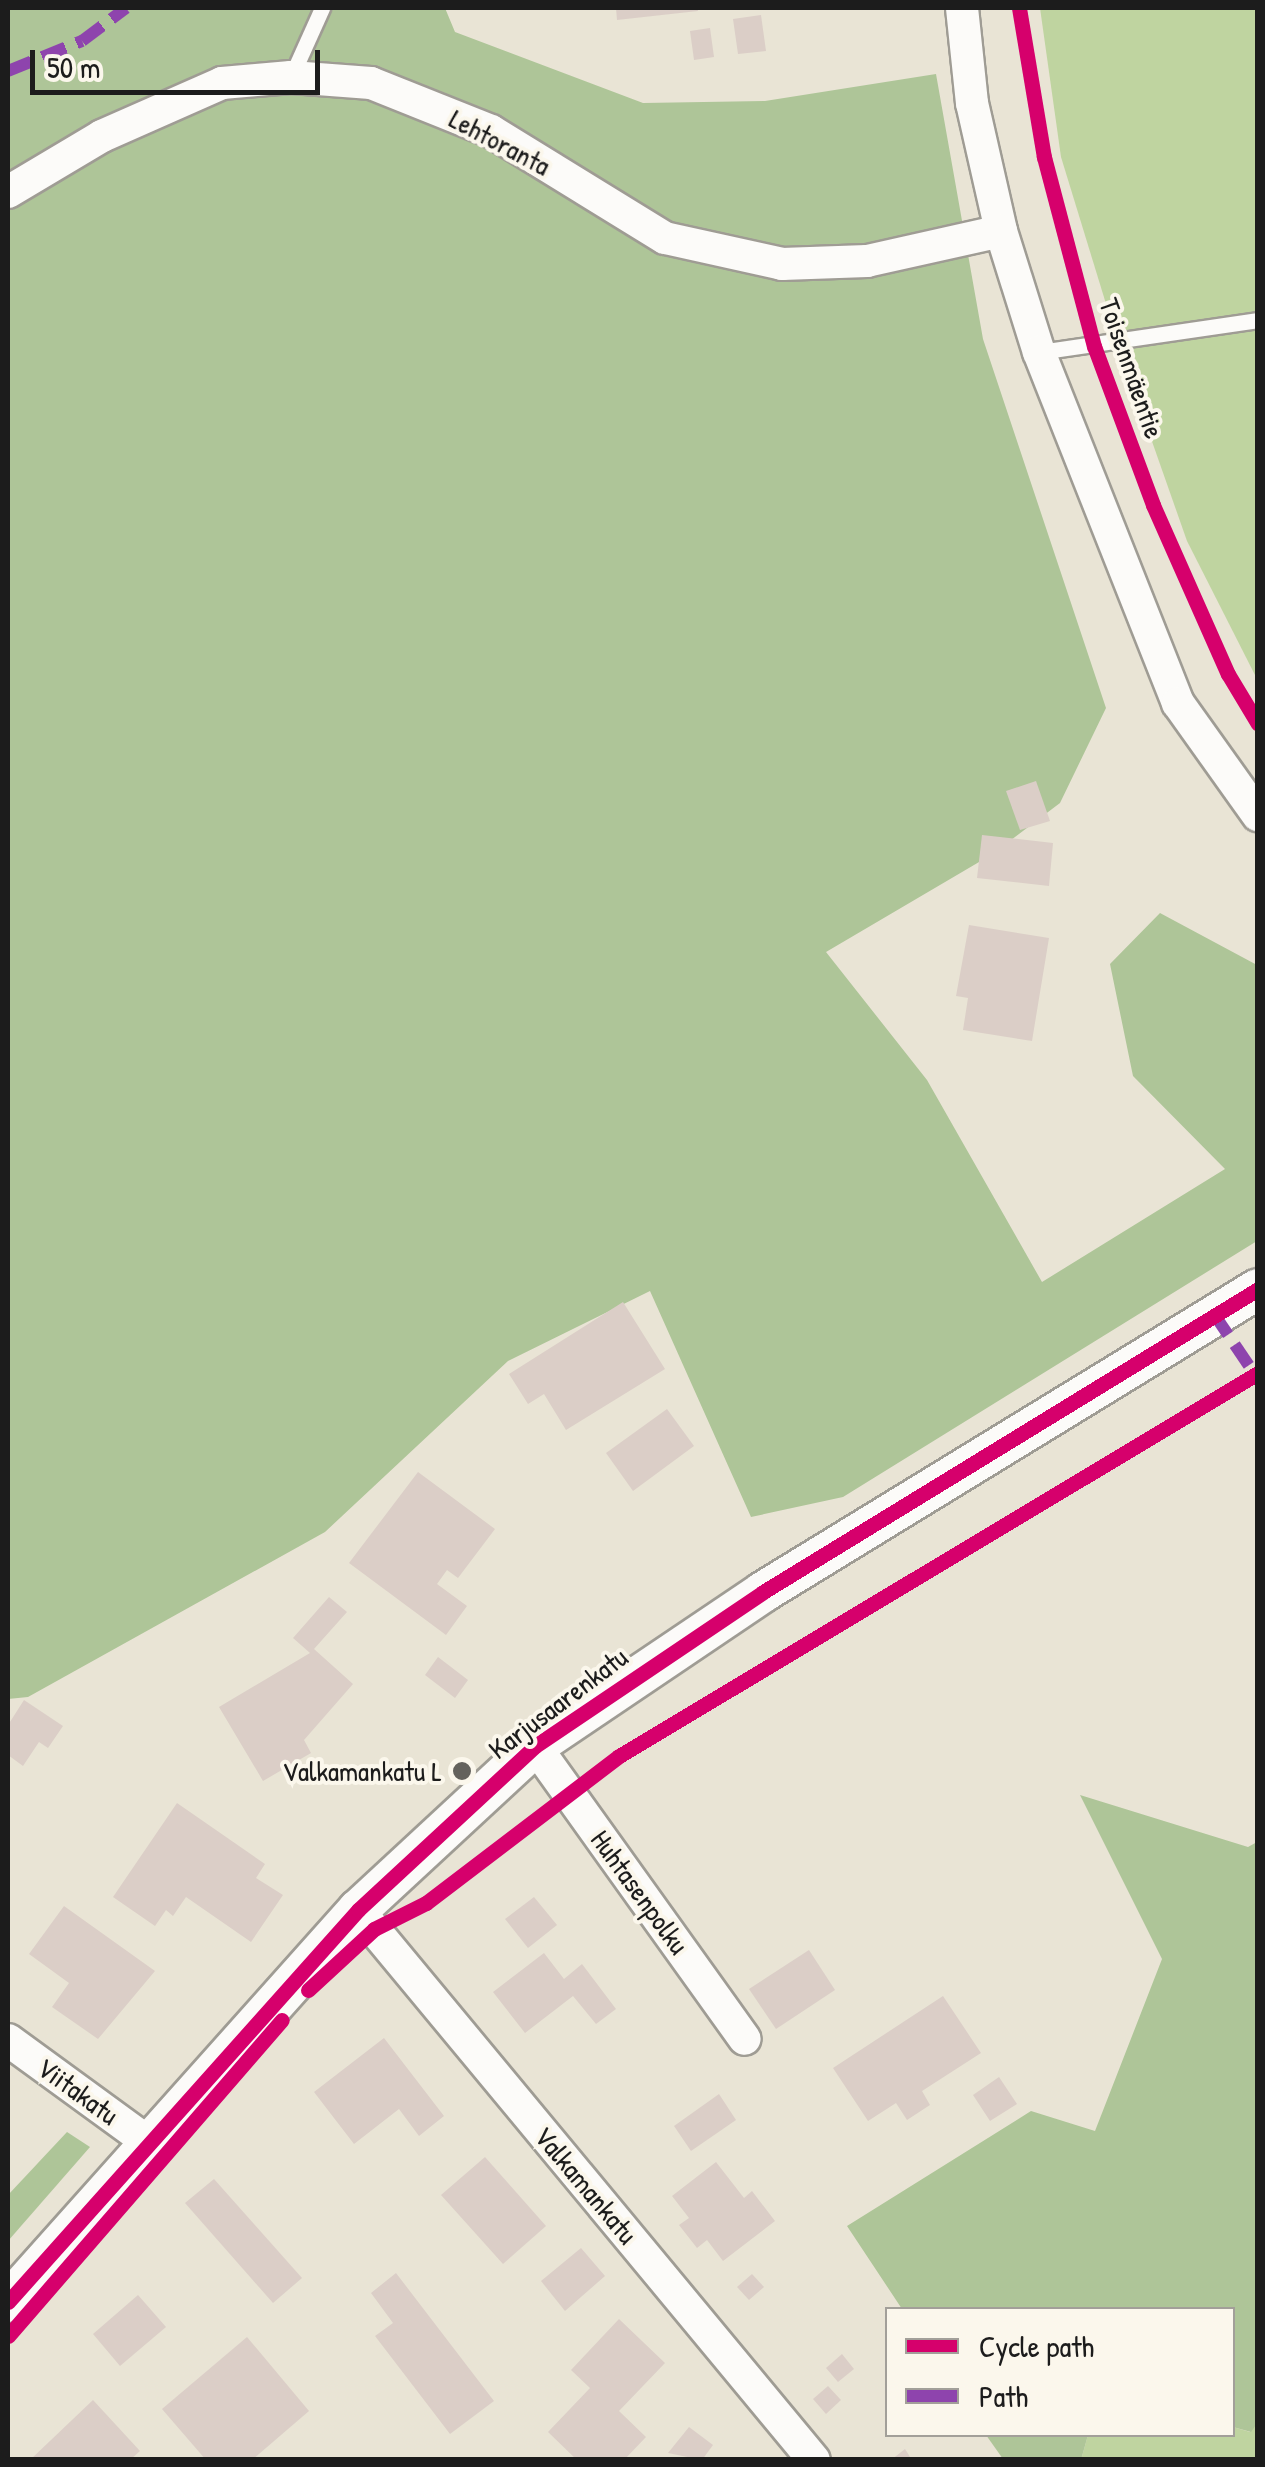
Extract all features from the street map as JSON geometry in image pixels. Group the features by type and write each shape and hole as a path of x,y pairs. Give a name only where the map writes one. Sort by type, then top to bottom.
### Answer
{"street":[{"path":"962,8 972,104 1001,232 1039,352 1178,703 1258,815"},
{"name":"Lehtoranta","path":"8,192 102,136 222,83 291,77 371,83 490,131 665,238 782,264 867,261 1001,232"},
{"name":"Karjusaarenkatu","path":"8,2302 358,1910 535,1746 763,1592 1258,1289"},
{"name":"Huhtasenpolku","path":"535,1746 745,2039"},
{"name":"Valkamankatu","path":"358,1910 814,2460"},
{"name":"Viitakatu","path":"8,2040 148,2142"}],"lane":[{"path":"291,77 322,8"},
{"path":"1039,352 1258,320"}],"green space":[{"path":"8,8 445,8 455,32 643,103 765,101 936,74 983,339 1106,708 1060,803 991,855 826,952 927,1080 1042,1282 1225,1169 1133,1076 1110,964 1160,913 1257,965 1257,1241 843,1497 751,1517 650,1291 508,1361 325,1532 28,1697 8,1699"},
{"path":"1040,8 1257,8 1257,679 1187,541 1122,356 1061,157"},
{"path":"1080,1795 1248,1847 1257,1842 1258,2422 1251,2432 1235,2428 1235,2307 901,2307 847,2226 1031,2111 1095,2131 1162,1959"},
{"path":"67,2132 90,2147 8,2241 8,2195"},
{"path":"1257,2422 1257,2459 1081,2460 1087,2437 1235,2437 1235,2428 1250,2432"},
{"path":"987,2437 1087,2437 1081,2460 1003,2459"}],"building":[{"path":"616,8 697,8 698,11 617,20"},
{"path":"761,15 766,51 738,54 733,19"},
{"path":"710,28 714,57 694,60 690,31"},
{"path":"1036,781 1050,821 1020,830 1006,791"},
{"path":"982,835 1053,843 1049,886 977,878"},
{"path":"969,925 1049,938 1032,1041 963,1030 968,998 956,996"},
{"path":"623,1302 665,1369 566,1430 544,1394 528,1404 509,1374"},
{"path":"667,1409 694,1446 633,1491 606,1453"},
{"path":"418,1472 495,1529 458,1578 447,1570 437,1584 467,1606 446,1635 349,1563"},
{"path":"329,1597 347,1612 314,1649 353,1684 304,1740 311,1753 263,1781 219,1707 310,1653 293,1638"},
{"path":"438,1657 468,1680 455,1698 425,1675"},
{"path":"24,1700 63,1726 48,1748 39,1742 23,1766 8,1755 8,1725"},
{"path":"177,1803 265,1864 256,1878 283,1895 251,1942 186,1897 173,1916 166,1910 155,1926 113,1897"},
{"path":"534,1897 557,1925 528,1948 505,1919"},
{"path":"64,1906 155,1971 98,2039 52,2007 69,1983 29,1954"},
{"path":"809,1950 835,1990 776,2029 749,1989"},
{"path":"544,1953 564,1979 582,1964 616,2009 596,2024 573,1996 525,2033 493,1992"},
{"path":"943,1996 981,2053 922,2091 930,2105 907,2120 896,2103 868,2121 833,2068"},
{"path":"384,2038 444,2116 419,2136 399,2109 354,2144 314,2092"},
{"path":"999,2077 1017,2104 990,2121 973,2095"},
{"path":"719,2094 736,2120 691,2151 674,2126"},
{"path":"485,2157 546,2226 503,2264 441,2195"},
{"path":"716,2162 744,2198 752,2191 775,2221 723,2261 707,2240 697,2248 679,2225 689,2218 672,2196"},
{"path":"214,2179 302,2278 273,2303 185,2203"},
{"path":"581,2248 605,2276 565,2311 541,2281"},
{"path":"396,2273 494,2401 450,2434 375,2336 393,2323 371,2293"},
{"path":"752,2274 764,2287 749,2300 737,2287"},
{"path":"138,2295 166,2327 120,2366 93,2334"},
{"path":"619,2319 665,2363 619,2411 646,2437 624,2460 577,2460 548,2432 590,2388 571,2370"},
{"path":"247,2337 309,2411 252,2460 206,2460 162,2409"},
{"path":"842,2354 854,2369 838,2382 826,2368"},
{"path":"828,2386 841,2400 826,2414 813,2399"},
{"path":"93,2400 140,2451 130,2460 30,2460"},
{"path":"689,2427 713,2445 702,2460 668,2453"},
{"path":"905,2449 912,2460 891,2460"}],"marked path":[{"path":"8,71 82,41 126,8"},
{"path":"1214,1314 1258,1379"}],"cycle path":[{"name":"Toisenmäentie","path":"1019,8 1044,157 1094,346 1153,505 1228,674 1258,724"},
{"path":"8,2302 358,1910 535,1746 763,1592 1258,1289"},
{"path":"308,1990 374,1929 426,1903 619,1756 1258,1373"},
{"path":"8,2336 282,2020"}],"place":[{"name":"Valkamankatu L","path":"462,1771"}]}
